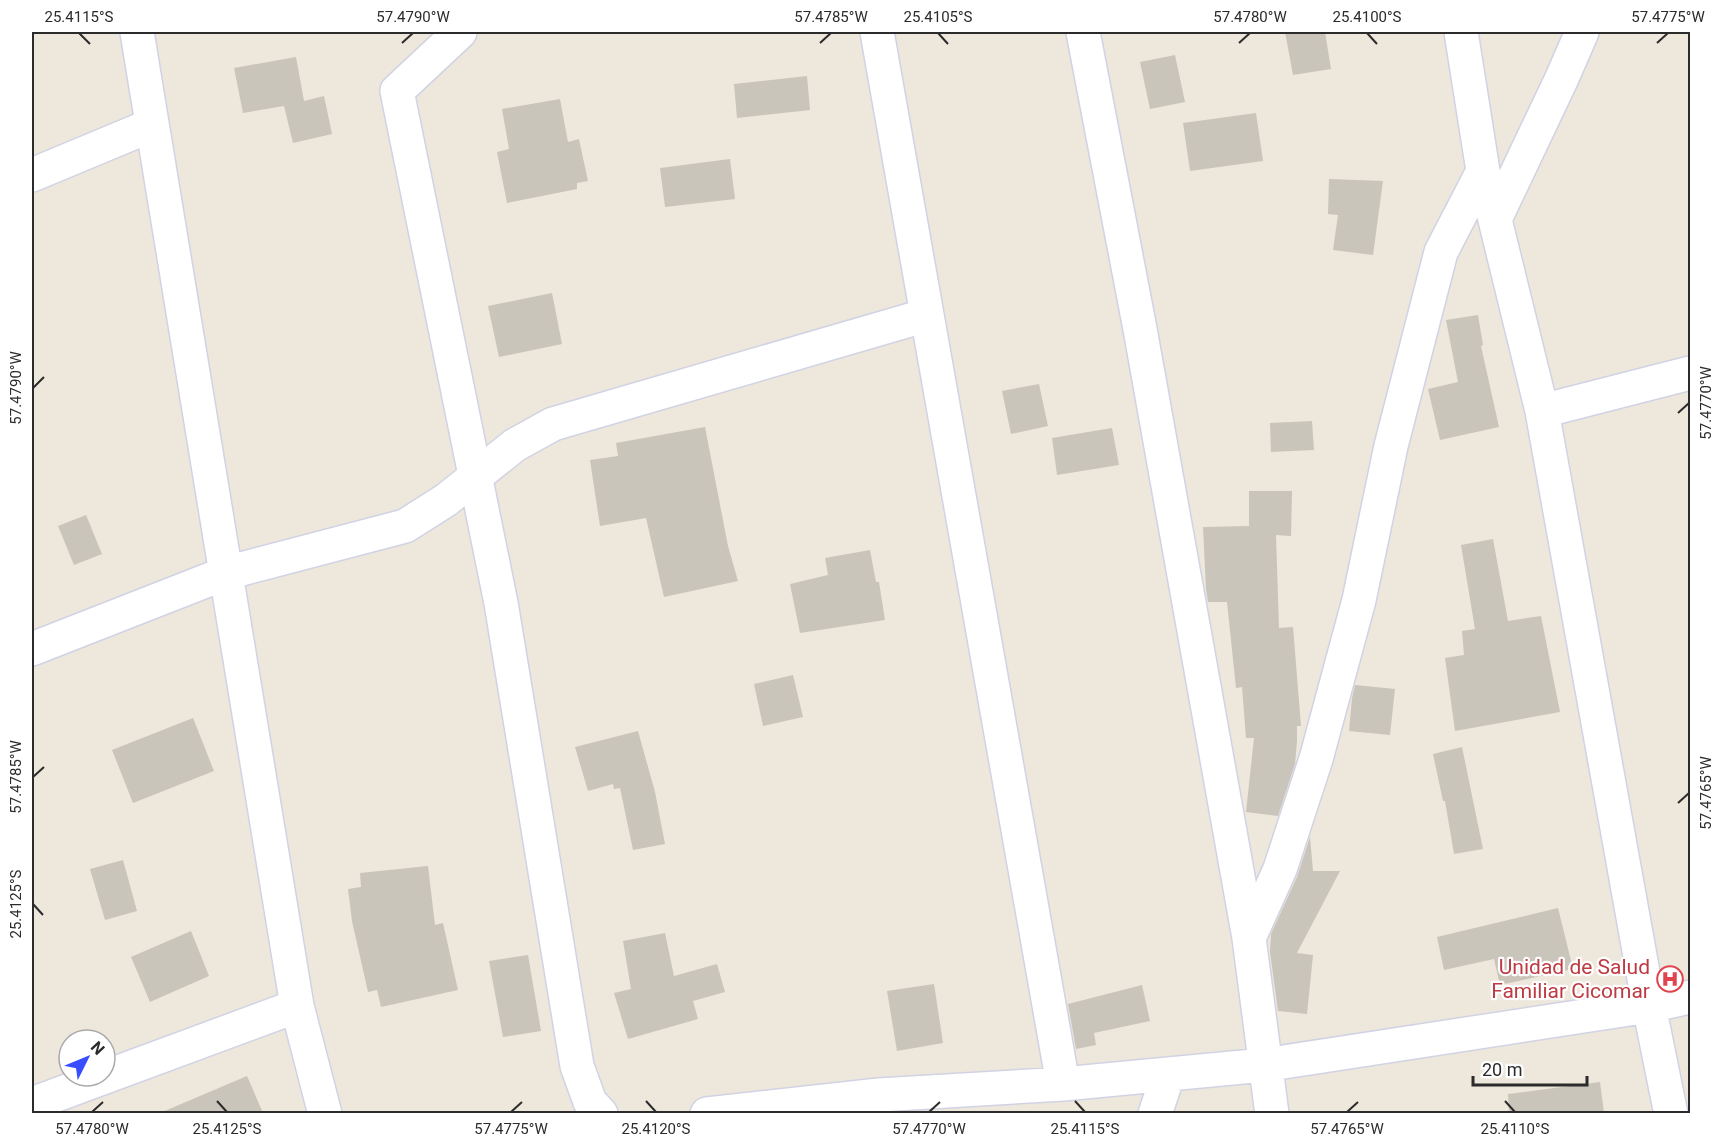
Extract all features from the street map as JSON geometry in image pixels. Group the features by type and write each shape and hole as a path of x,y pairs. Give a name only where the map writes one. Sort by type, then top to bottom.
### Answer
{"street":[{"path":"138,32 297,1006 325,1113"},
{"path":"460,32 397,92 501,603 577,1066 590,1102 601,1113"},
{"path":"877,32 992,696 1063,1084"},
{"path":"1083,32 1140,329 1249,938 1272,1113"},
{"path":"1461,32 1483,171 1542,411 1671,1113"},
{"path":"1495,219 1582,32"},
{"path":"32,175 152,125"},
{"path":"1249,938 1280,869 1316,759 1359,600 1391,446 1441,252 1483,171"},
{"path":"32,649 226,573 405,526 447,500 515,445 553,424 927,315"},
{"path":"1542,411 1690,373"},
{"path":"707,1113 879,1104 1264,1065 1650,1006 1690,997"},
{"path":"32,1104 297,1006"},
{"path":"1155,1113 1168,1075"}],"building":[{"path":"1285,32 1325,32 1331,69 1293,75"},
{"path":"1175,55 1185,102 1150,109 1140,62"},
{"path":"296,57 304,101 324,96 332,134 293,143 284,106 243,113 234,68"},
{"path":"807,76 810,110 737,118 734,84"},
{"path":"560,99 568,142 579,139 588,181 577,183 577,189 507,203 497,152 509,149 502,109"},
{"path":"1256,113 1263,161 1190,171 1183,123"},
{"path":"730,159 735,199 665,207 660,168"},
{"path":"1329,179 1383,181 1373,255 1333,250 1338,215 1328,214"},
{"path":"552,293 562,344 499,357 488,306"},
{"path":"1478,315 1483,345 1481,346 1499,427 1440,440 1428,389 1458,382 1446,320"},
{"path":"1039,384 1048,426 1011,434 1002,391"},
{"path":"1312,421 1314,450 1271,452 1270,423"},
{"path":"705,427 728,546 738,581 664,597 646,518 600,526 590,460 618,456 616,443"},
{"path":"1112,428 1119,465 1057,475 1052,438"},
{"path":"1249,491 1292,491 1291,536 1276,535 1279,628 1293,627 1301,726 1297,726 1295,764 1278,816 1246,812 1254,738 1246,738 1242,687 1236,688 1227,602 1208,602 1206,589 1203,527 1249,526"},
{"path":"86,515 102,554 74,565 58,526"},
{"path":"1493,539 1508,621 1541,616 1560,712 1455,731 1445,658 1464,655 1462,631 1475,629 1461,545"},
{"path":"870,550 876,582 879,582 885,620 800,633 790,584 828,575 825,558"},
{"path":"793,675 803,717 763,726 754,684"},
{"path":"1355,685 1395,689 1390,735 1349,731"},
{"path":"193,718 214,771 133,803 112,750"},
{"path":"638,731 655,792 665,844 633,850 620,788 614,789 613,784 588,791 575,747"},
{"path":"1462,747 1483,849 1454,854 1445,801 1443,801 1433,754"},
{"path":"1310,837 1313,871 1340,871 1297,953 1313,955 1307,1014 1278,1011 1270,952 1271,934 1297,877"},
{"path":"123,860 137,911 105,920 90,869"},
{"path":"428,866 435,925 443,923 458,990 381,1007 377,990 368,992 352,921 348,889 361,887 360,873"},
{"path":"1558,908 1573,969 1500,985 1494,959 1444,970 1437,937"},
{"path":"191,931 209,976 150,1002 131,957"},
{"path":"665,933 674,976 717,964 725,992 693,1001 698,1019 628,1039 614,993 631,989 623,941"},
{"path":"528,955 541,1031 503,1037 489,961"},
{"path":"934,984 943,1043 897,1051 887,991"},
{"path":"1142,985 1150,1021 1094,1033 1096,1045 1076,1049 1068,1004"},
{"path":"247,1076 263,1113 160,1113"},
{"path":"1600,1082 1604,1113 1509,1113 1508,1094"}],"place":[{"name":"Unidad de Salud Familiar Cicomar","path":"1670,979"}]}
